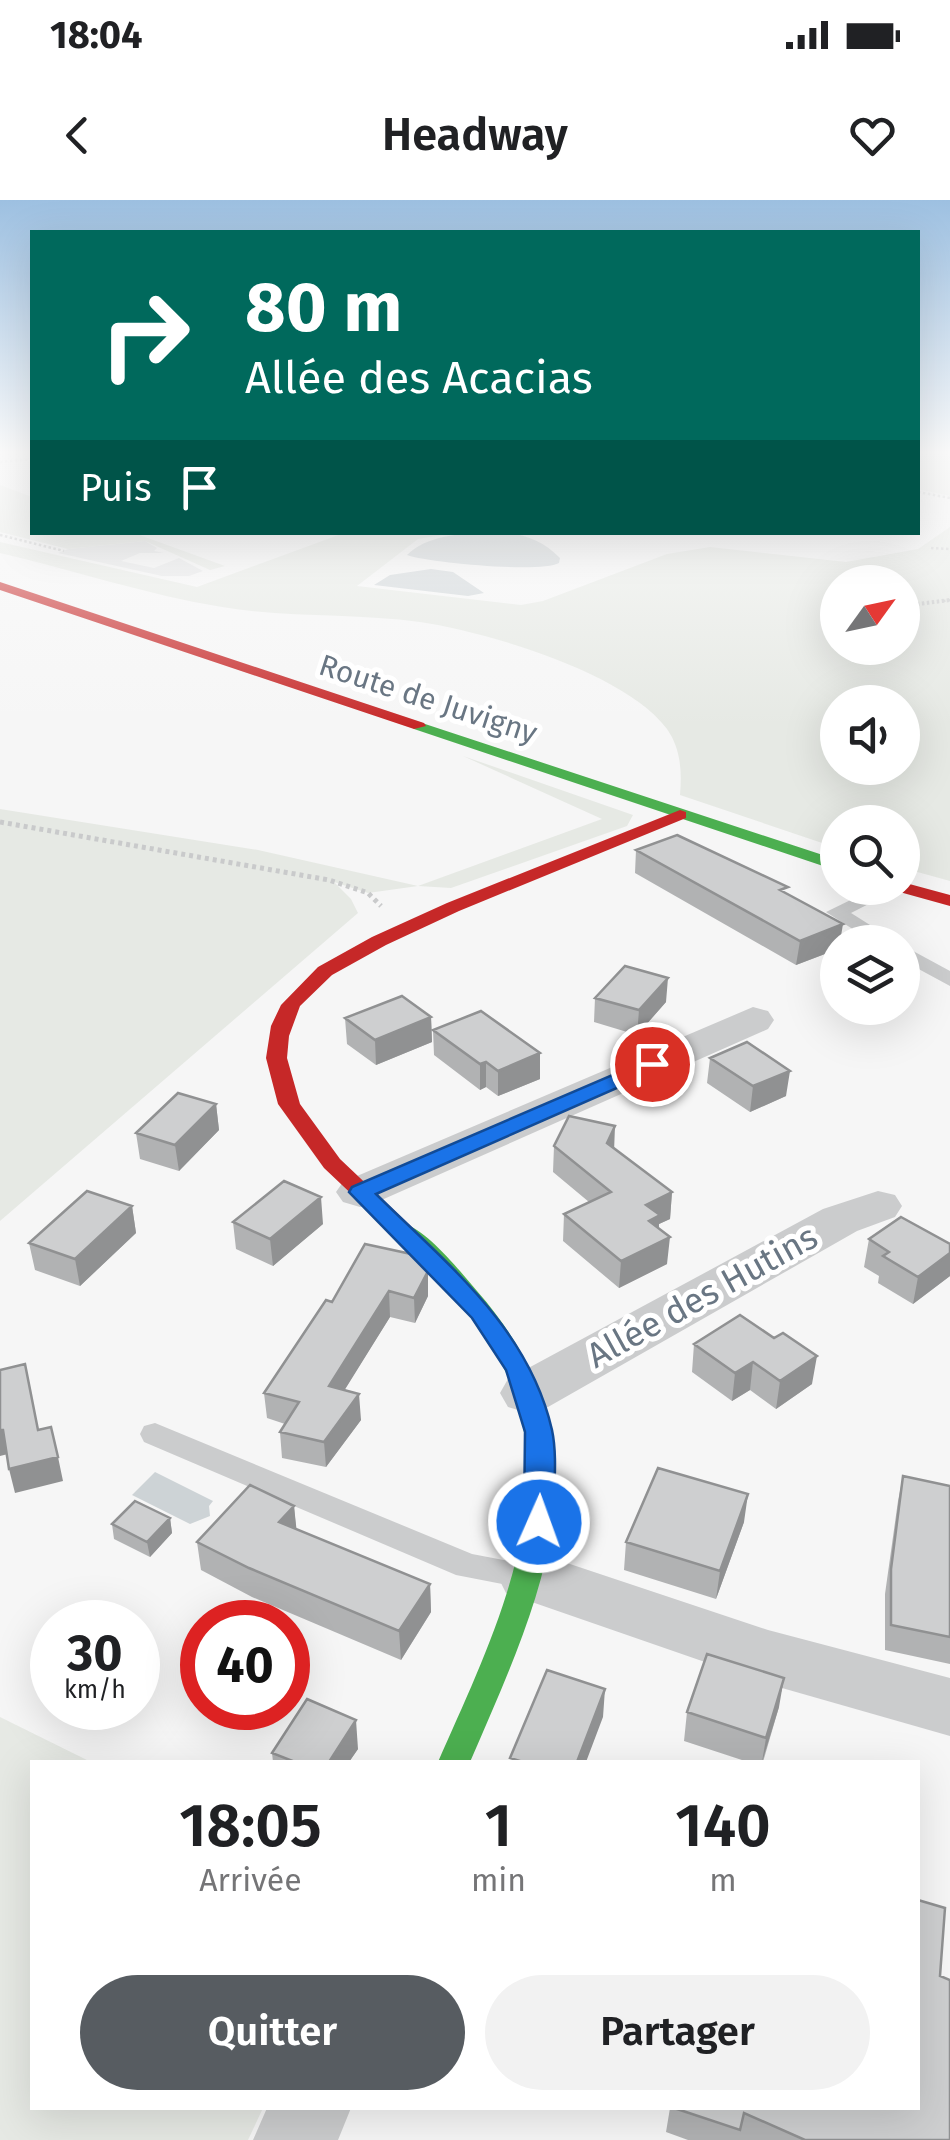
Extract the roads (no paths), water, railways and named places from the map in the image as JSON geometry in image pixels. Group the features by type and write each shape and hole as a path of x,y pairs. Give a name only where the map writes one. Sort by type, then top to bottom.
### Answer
{"street":[{"name":"Route de Juvigny","path":"0,586 820,860"},
{"path":"455,1760 528,1575 542,1500 539,1432 528,1393 508,1348 481,1312 360,1192 298,1124 288,1108 278,1069 278,1040 288,1010 308,986 340,964 426,917 680,815"},
{"path":"920,892 950,901"},
{"path":"360,1192 754,1020"},
{"name":"Allée des Hutins","path":"528,1393 840,1220 878,1206"},
{"path":"528,1575 768,1657 950,1708"},
{"path":"295,2140 309,2110"}],"lane":[{"path":"852,905 836,912 859,925"},
{"path":"920,962 950,980"},
{"path":"155,1434 468,1566 528,1575"}]}
